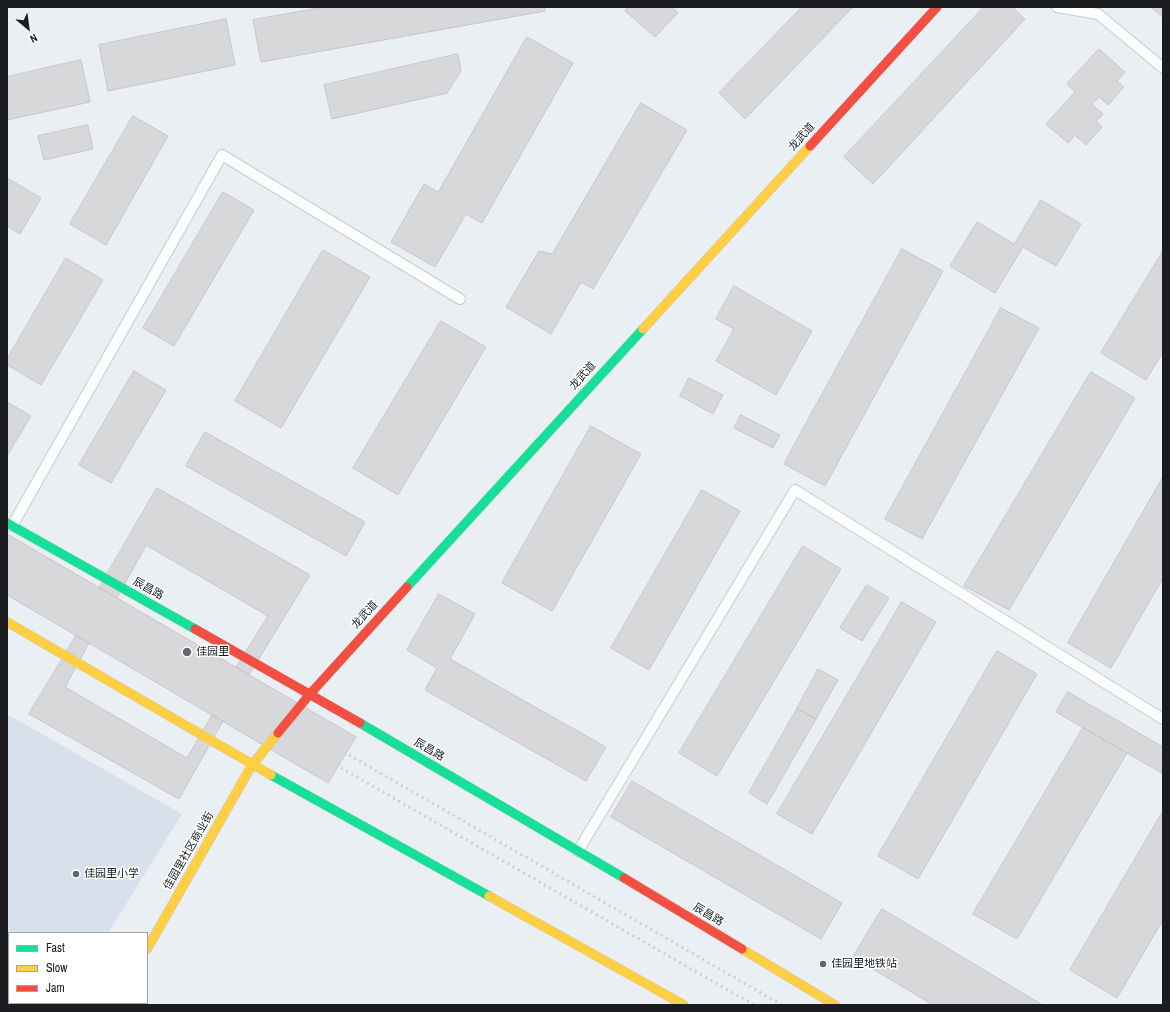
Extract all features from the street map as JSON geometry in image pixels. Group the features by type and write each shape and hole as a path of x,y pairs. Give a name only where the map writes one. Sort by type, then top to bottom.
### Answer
{"main road":[{"name":"龙武道","path":"252,765 310,694 937,7"},
{"name":"辰昌路","path":"9,525 310,694 578,851 835,1005"},
{"path":"7,622 252,765 684,1005"},
{"name":"佳园里社区商业街","path":"148,947 252,765"}],"lane":[{"path":"1057,7 1098,14 1163,68"},
{"path":"9,525 222,155 460,299"},
{"path":"578,851 795,490 1163,719"}],"shaded area":[{"name":"佳园里小学","path":"9,715 182,814 109,932 8,932 8,1004 63,1005 7,1005 7,719"}],"building":[{"path":"325,7 544,7 545,11 261,62 253,20"},
{"path":"628,7 672,7 678,13 655,37 625,11"},
{"path":"802,7 853,7 745,119 719,93"},
{"path":"984,7 1012,7 1025,19 873,184 844,157"},
{"path":"1151,7 1163,7 1163,17"},
{"path":"226,19 235,65 108,91 99,45"},
{"path":"527,37 573,63 482,223 466,214 435,267 391,242 424,184 438,192"},
{"path":"1099,49 1125,72 1117,81 1124,87 1108,105 1099,97 1092,104 1103,114 1096,122 1102,127 1086,145 1075,135 1068,143 1046,124 1075,92 1067,84"},
{"path":"458,54 461,71 447,93 332,119 324,85"},
{"path":"81,60 90,102 7,120 7,77"},
{"path":"641,103 687,130 593,289 581,282 551,334 506,307 539,251 552,254"},
{"path":"133,116 168,136 106,245 70,224"},
{"path":"88,125 93,149 44,160 38,136"},
{"path":"7,178 41,198 20,234 7,226"},
{"path":"223,192 254,210 174,346 143,328"},
{"path":"1041,200 1081,224 1056,266 1023,247 995,293 950,266 977,222 1014,244"},
{"path":"902,249 943,271 825,486 784,464"},
{"path":"323,250 370,277 281,428 235,401"},
{"path":"1163,251 1163,352 1146,380 1101,353"},
{"path":"66,258 103,280 41,385 7,365 7,359"},
{"path":"734,286 812,331 776,395 716,361 734,329 716,319"},
{"path":"1001,308 1039,328 922,539 885,519"},
{"path":"441,321 486,347 398,495 353,468"},
{"path":"134,371 166,390 111,483 79,465"},
{"path":"1091,372 1135,398 1009,610 964,586"},
{"path":"689,378 723,395 713,414 680,396"},
{"path":"7,402 31,416 7,456"},
{"path":"741,415 780,435 773,448 734,428"},
{"path":"591,426 641,454 552,611 502,583"},
{"path":"205,432 365,522 346,556 186,466"},
{"path":"1163,477 1163,578 1111,668 1068,643"},
{"path":"157,488 310,575 249,675 236,667 268,616 146,545 117,598 99,588"},
{"path":"702,490 740,511 649,670 611,648"},
{"path":"7,534 356,737 328,783 7,595"},
{"path":"803,546 841,569 717,776 679,753"},
{"path":"867,585 889,598 862,641 840,628"},
{"path":"439,594 475,614 450,659 606,747 586,781 425,690 437,668 407,650"},
{"path":"902,602 936,622 812,834 777,814"},
{"path":"76,636 89,643 65,687 187,758 212,715 223,721 179,799 29,714"},
{"path":"997,651 1037,674 918,879 878,856"},
{"path":"818,669 838,680 816,719 797,709"},
{"path":"1068,692 1163,747 1162,773 1056,712"},
{"path":"797,709 816,719 767,804 749,793"},
{"path":"1083,728 1127,753 1017,939 973,914"},
{"path":"632,781 842,903 821,939 611,817"},
{"path":"1163,811 1163,920 1117,998 1070,970"},
{"path":"882,909 1041,1004 933,1005 853,957"}],"railway":[{"path":"349,755 782,1005"},
{"path":"341,768 754,1005"}],"traffic: fast":[{"path":"407,587 643,329"},
{"path":"7,523 195,629"},
{"path":"360,723 624,878"},
{"path":"271,775 489,896"}],"traffic: slow":[{"path":"643,329 810,146"},
{"path":"7,622 271,775"},
{"path":"148,947 252,765 278,733"},
{"path":"489,896 684,1005"},
{"path":"742,949 835,1005"}],"traffic: jam":[{"path":"810,146 937,7"},
{"path":"278,733 310,694 407,587"},
{"path":"195,629 360,723"},
{"path":"624,878 742,949"}],"place":[{"name":"佳园里","path":"187,652"},
{"name":"佳园里小学","path":"76,874"},
{"name":"佳园里地铁站","path":"823,964"}]}
